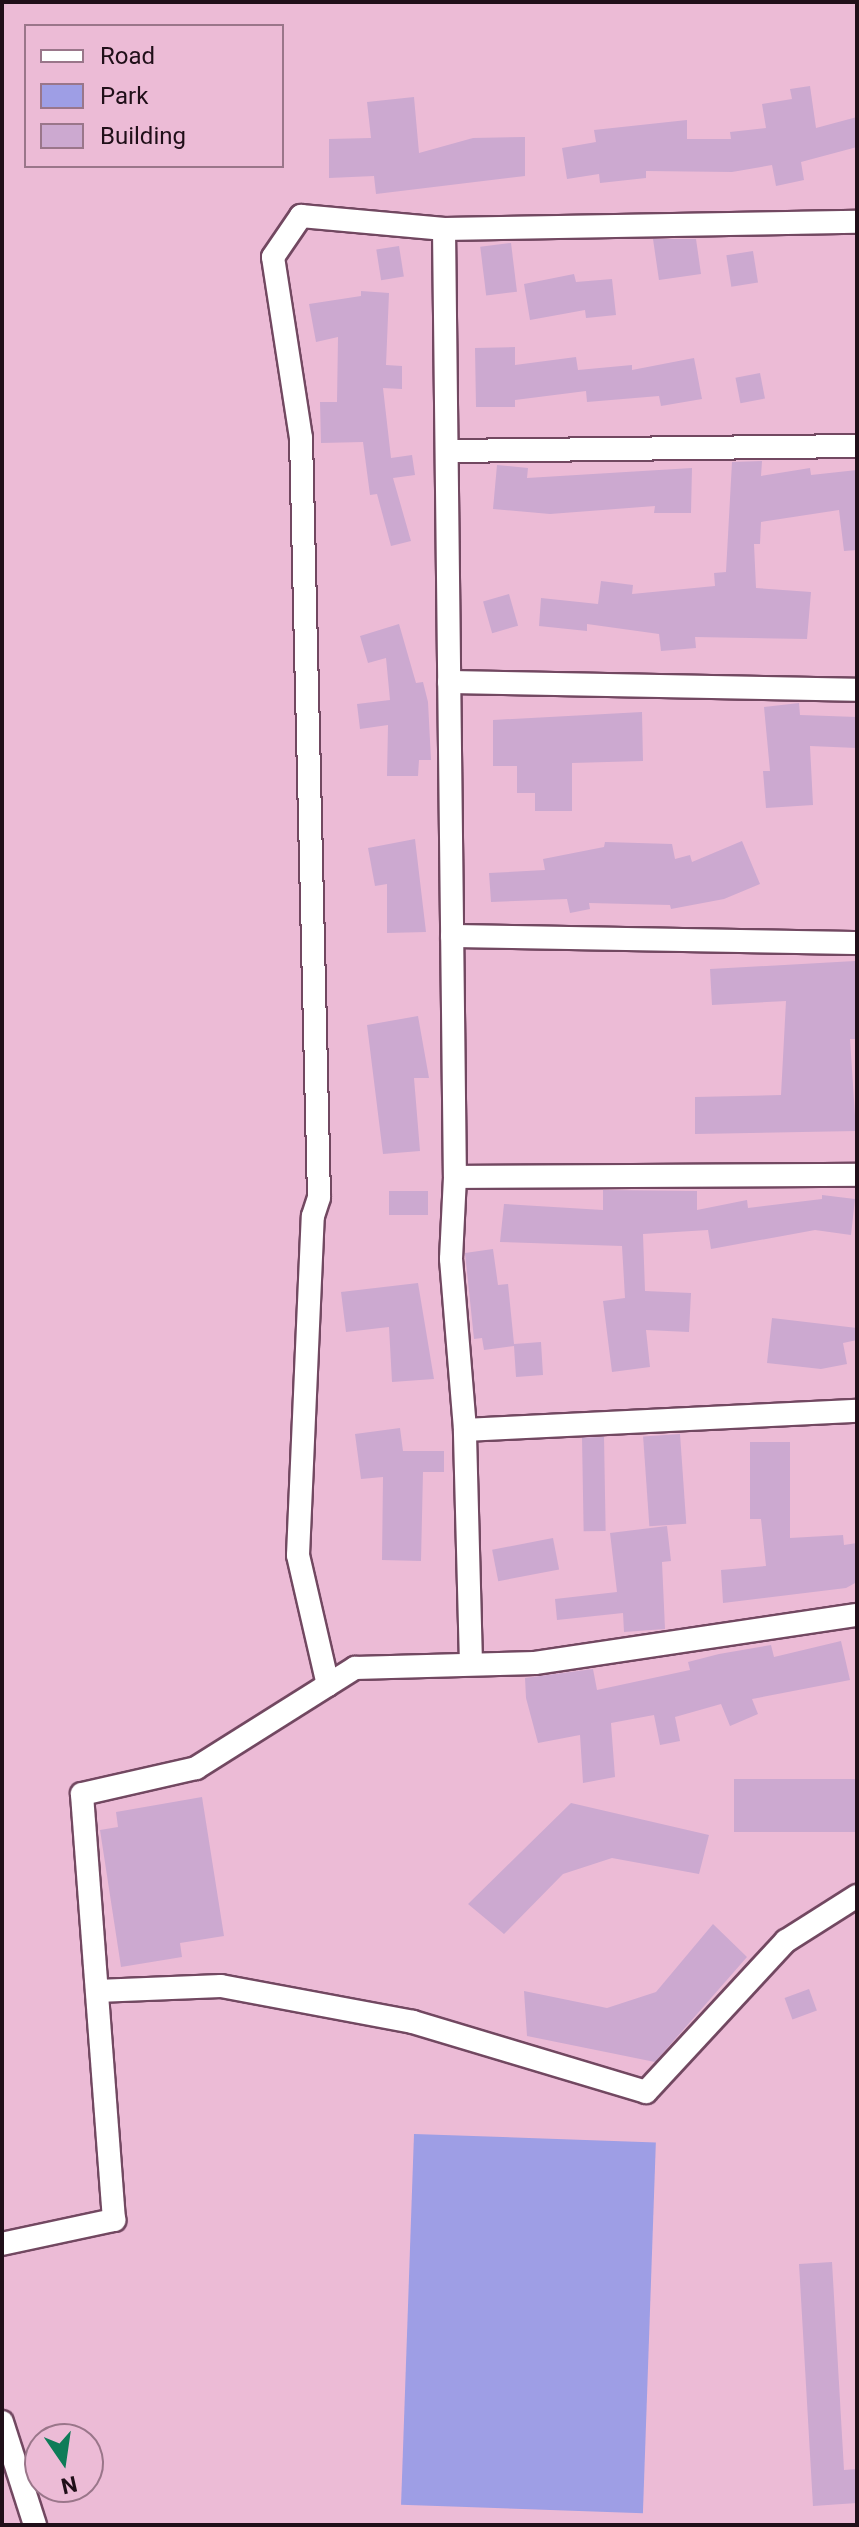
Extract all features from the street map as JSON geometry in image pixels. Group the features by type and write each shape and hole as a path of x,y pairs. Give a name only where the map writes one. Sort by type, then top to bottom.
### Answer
{"street":[{"path":"328,1685 298,1555 313,1216 319,1197 301,438 273,257 301,216 444,229 857,222"},
{"path":"444,229 455,1177 451,1259 465,1430 471,1664"},
{"path":"448,451 857,446"},
{"path":"449,682 857,690"},
{"path":"452,936 857,943"},
{"path":"455,1177 857,1175"},
{"path":"465,1430 857,1411"},
{"path":"2,2244 114,2220 82,1794 196,1768 355,1668 535,1663 857,1615"},
{"path":"97,1991 221,1986 250,1991 413,2022 646,2092 786,1941 857,1896"},
{"path":"2,2422 35,2525"}],"green space":[{"path":"414,2134 656,2142 643,2513 401,2505"}],"building":[{"path":"810,86 816,128 857,117 857,147 801,162 804,180 776,186 772,165 732,172 646,171 646,178 600,183 599,174 567,179 562,148 596,142 594,130 687,120 687,139 731,139 730,132 766,128 762,104 792,99 790,89"},
{"path":"414,97 419,153 473,138 525,137 525,176 376,194 374,176 329,178 329,139 371,138 367,102"},
{"path":"653,239 696,239 701,274 659,280"},
{"path":"511,243 517,292 486,295 480,247"},
{"path":"399,246 404,277 381,280 376,250"},
{"path":"753,251 758,283 731,287 726,255"},
{"path":"574,274 576,282 612,279 616,315 586,318 585,310 530,320 524,284"},
{"path":"361,291 389,293 386,365 402,366 402,389 383,388 391,458 412,455 415,475 393,478 411,541 391,546 377,494 370,495 363,442 321,443 320,402 337,402 338,337 316,342 309,304 361,296"},
{"path":"515,347 515,365 576,357 578,370 632,365 632,370 694,358 702,399 661,406 659,396 587,402 586,391 515,400 515,407 476,407 475,348"},
{"path":"760,373 765,399 740,403 735,378"},
{"path":"762,461 761,476 810,468 811,475 857,470 857,550 844,551 839,510 761,522 760,544 754,544 756,588 811,592 807,639 695,637 696,648 661,651 659,634 587,624 587,631 539,626 541,598 598,604 601,581 633,585 632,594 715,586 714,573 726,572 732,462"},
{"path":"497,465 528,468 527,478 692,468 691,513 654,513 655,506 550,514 493,509"},
{"path":"509,594 518,626 492,633 483,601"},
{"path":"399,624 416,683 423,682 428,702 431,760 419,760 418,776 387,776 388,725 360,729 357,704 390,700 386,658 368,663 360,636"},
{"path":"799,703 800,715 857,717 857,748 810,746 813,805 766,808 763,771 770,771 764,707"},
{"path":"642,712 643,761 572,763 572,811 535,811 535,793 517,793 517,766 493,766 493,720"},
{"path":"415,839 426,932 387,933 387,884 375,886 368,848"},
{"path":"742,841 760,884 724,899 671,909 670,905 589,903 590,909 570,913 567,899 491,902 489,873 545,870 543,859 604,847 605,842 672,844 675,859 690,855 692,862"},
{"path":"855,961 857,1039 850,1039 856,1131 695,1134 695,1097 781,1095 786,1001 712,1005 710,969"},
{"path":"418,1016 429,1078 414,1078 420,1151 383,1154 367,1025"},
{"path":"603,1190 697,1191 697,1210 747,1200 748,1208 822,1199 822,1195 855,1199 851,1235 815,1230 711,1249 708,1230 643,1234 645,1291 691,1293 689,1332 646,1330 650,1367 612,1372 603,1301 625,1298 622,1246 500,1242 504,1204 603,1210"},
{"path":"389,1191 428,1191 428,1215 389,1215"},
{"path":"493,1249 498,1285 508,1284 514,1344 541,1342 543,1375 516,1377 514,1346 484,1350 482,1338 474,1339 465,1253"},
{"path":"418,1283 434,1379 392,1382 389,1327 346,1332 341,1292"},
{"path":"772,1318 857,1328 857,1340 843,1343 847,1364 821,1369 767,1363"},
{"path":"400,1428 403,1451 444,1451 444,1472 423,1472 421,1561 382,1560 383,1477 361,1479 355,1434"},
{"path":"680,1434 686,1524 649,1526 643,1437"},
{"path":"582,1437 604,1437 606,1531 584,1531"},
{"path":"750,1442 790,1442 790,1538 843,1535 844,1545 857,1543 857,1582 846,1588 723,1603 721,1570 766,1566 761,1519 750,1519"},
{"path":"667,1526 671,1561 662,1562 665,1629 624,1632 623,1613 557,1620 555,1599 617,1592 610,1533"},
{"path":"553,1538 559,1569 498,1581 492,1550"},
{"path":"841,1641 850,1680 752,1699 758,1714 730,1726 721,1704 675,1717 680,1741 660,1745 654,1715 611,1723 615,1777 583,1783 580,1735 538,1743 526,1698 525,1678 593,1669 597,1690 690,1670 688,1662 719,1654 771,1645 774,1657"},
{"path":"734,1779 857,1779 857,1832 734,1832"},
{"path":"202,1797 224,1936 180,1943 182,1957 121,1967 100,1830 118,1827 116,1812"},
{"path":"571,1803 709,1835 699,1874 612,1858 563,1874 504,1934 468,1904"},
{"path":"713,1924 747,1957 655,2062 527,2036 524,1991 607,2008 656,1992"},
{"path":"809,1989 817,2011 792,2020 785,1998"},
{"path":"832,2262 844,2470 857,2469 857,2503 813,2506 799,2264"}]}
